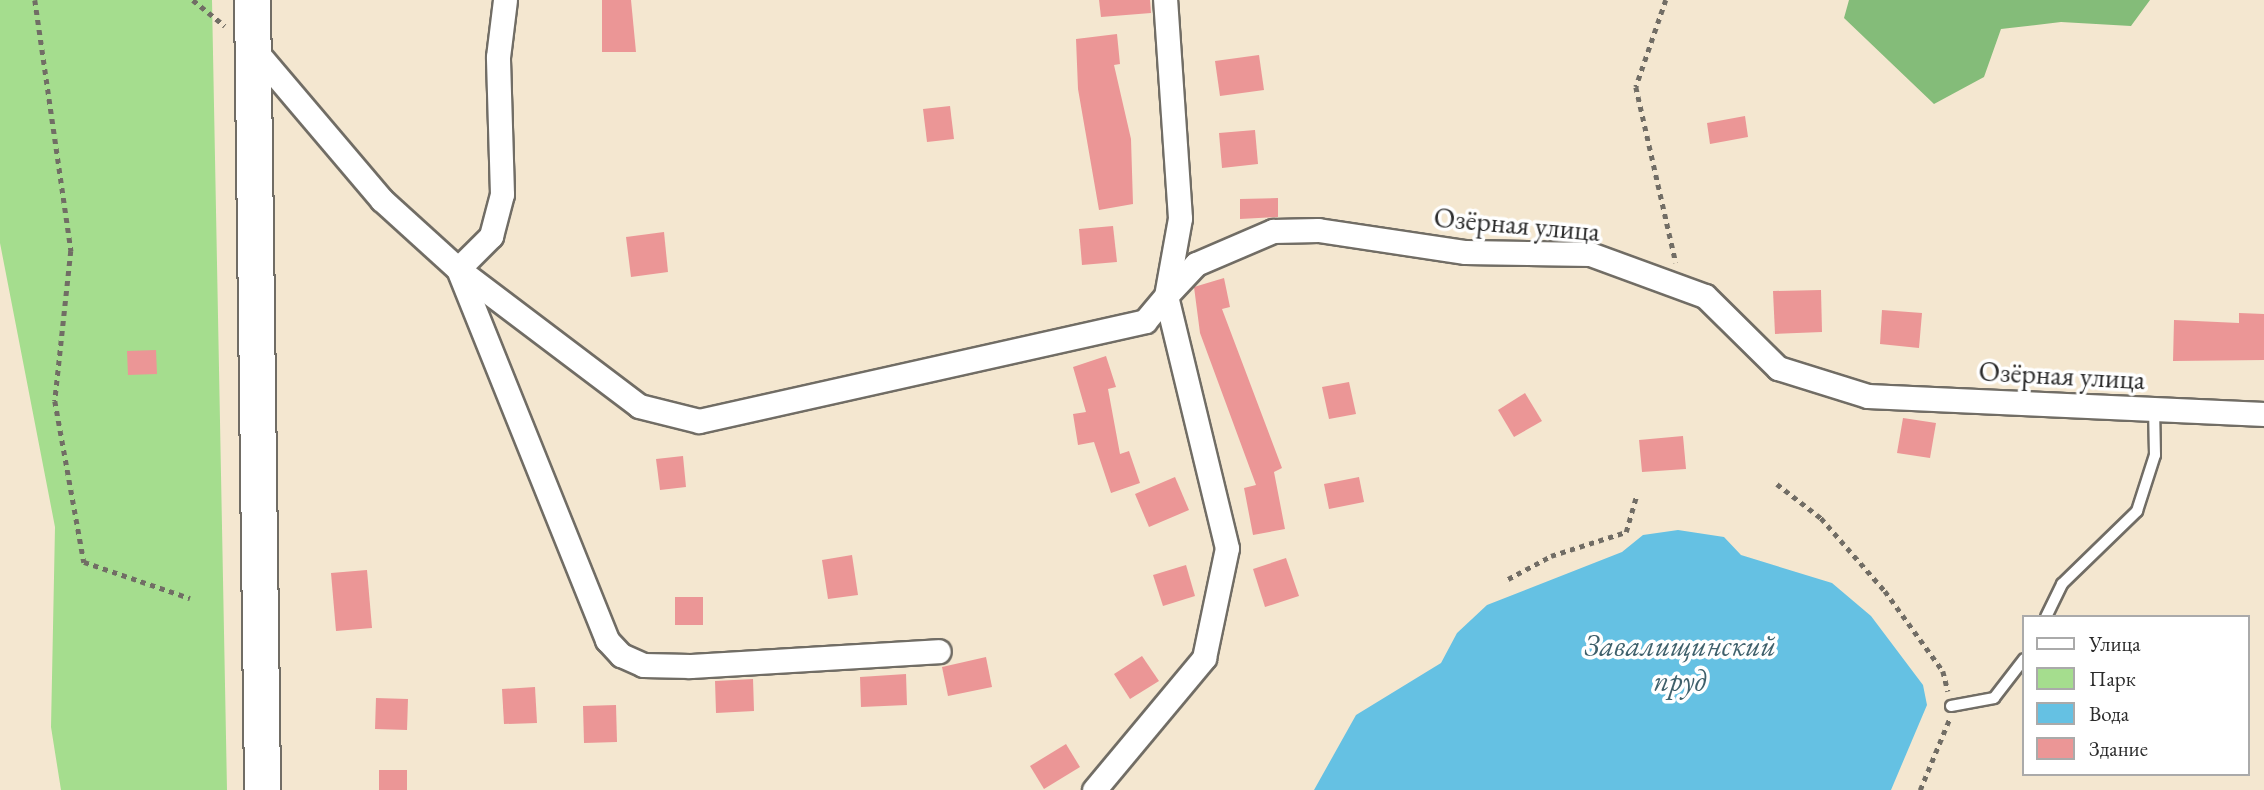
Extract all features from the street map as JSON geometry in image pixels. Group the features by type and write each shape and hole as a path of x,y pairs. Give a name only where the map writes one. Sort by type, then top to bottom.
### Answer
{"main road":[{"path":"252,0 262,790"}],"street":[{"path":"505,0 498,57 502,194 491,236 458,269 607,640 621,655 643,665 690,666 939,651"},
{"path":"1094,790 1204,658 1227,548 1166,296 1180,218 1165,0"},
{"name":"Озёрная улица","path":"253,48 382,200 458,269 639,406 699,421 1145,321 1196,264 1273,231 1318,230 1465,252 1590,254 1704,296 1778,368 1868,396 2264,414"}],"lane":[{"path":"2047,615 2062,584 2137,511 2155,456 2154,409"},
{"path":"1951,706 1994,698 2022,662"}],"path":[{"path":"35,0 71,251 55,401 84,562 190,598"},
{"path":"1666,0 1636,87 1682,288"},
{"path":"1777,484 1821,518 1885,591 1943,671 1951,706 1948,732 1920,790"},
{"path":"1508,579 1551,556 1626,532 1636,497"}],"green space":[{"path":"0,0 212,0 227,790 61,790 51,727 55,527 0,243"},
{"path":"1849,0 2150,0 2131,26 2061,22 2001,29 1984,77 1934,104 1844,18"}],"water":[{"name":"Завалищинский пруд","path":"1678,530 1724,537 1741,555 1832,583 1871,616 1923,685 1927,705 1891,790 1314,790 1356,715 1441,663 1457,633 1487,605 1622,552 1643,535"}],"building":[{"path":"602,0 631,0 636,52 602,52"},
{"path":"1099,0 1150,0 1151,13 1101,17"},
{"path":"1117,34 1120,64 1114,65 1131,139 1133,204 1099,210 1078,89 1076,39"},
{"path":"1259,55 1264,90 1220,96 1215,61"},
{"path":"950,106 954,139 927,142 923,109"},
{"path":"1745,116 1748,137 1710,144 1707,123"},
{"path":"1255,130 1258,164 1222,168 1219,133"},
{"path":"1278,198 1278,217 1240,219 1240,199"},
{"path":"1113,226 1117,262 1082,265 1079,229"},
{"path":"664,232 668,272 631,277 626,237"},
{"path":"1224,278 1230,307 1222,309 1282,468 1274,472 1285,529 1253,535 1244,488 1256,485 1200,333 1194,287"},
{"path":"1821,290 1822,332 1775,334 1773,291"},
{"path":"1882,310 1922,313 1919,348 1880,344"},
{"path":"2239,313 2264,314 2264,360 2173,361 2174,320 2239,323"},
{"path":"156,350 157,374 128,375 127,351"},
{"path":"1106,356 1116,387 1108,389 1120,454 1129,451 1140,483 1111,493 1094,442 1078,445 1073,414 1086,412 1073,367"},
{"path":"1349,382 1356,414 1329,419 1322,387"},
{"path":"1525,393 1542,421 1514,437 1498,410"},
{"path":"1903,418 1936,423 1930,458 1897,453"},
{"path":"1683,436 1686,469 1642,472 1639,440"},
{"path":"683,456 686,487 660,490 656,459"},
{"path":"1175,477 1189,510 1149,527 1135,494"},
{"path":"1359,477 1364,502 1329,509 1324,484"},
{"path":"852,555 858,595 828,599 822,560"},
{"path":"1286,558 1299,596 1265,607 1253,569"},
{"path":"1186,565 1195,596 1163,606 1153,575"},
{"path":"367,570 372,628 336,631 331,573"},
{"path":"675,597 703,597 703,625 675,625"},
{"path":"1142,656 1159,681 1130,699 1114,674"},
{"path":"986,657 992,687 948,696 942,667"},
{"path":"906,674 907,705 861,707 860,677"},
{"path":"753,679 754,711 716,713 715,681"},
{"path":"535,687 537,723 504,724 502,689"},
{"path":"376,698 408,699 407,730 375,729"},
{"path":"616,705 617,742 584,743 583,706"},
{"path":"1066,744 1080,767 1044,789 1030,766"},
{"path":"379,770 407,770 407,790 379,790"}]}
